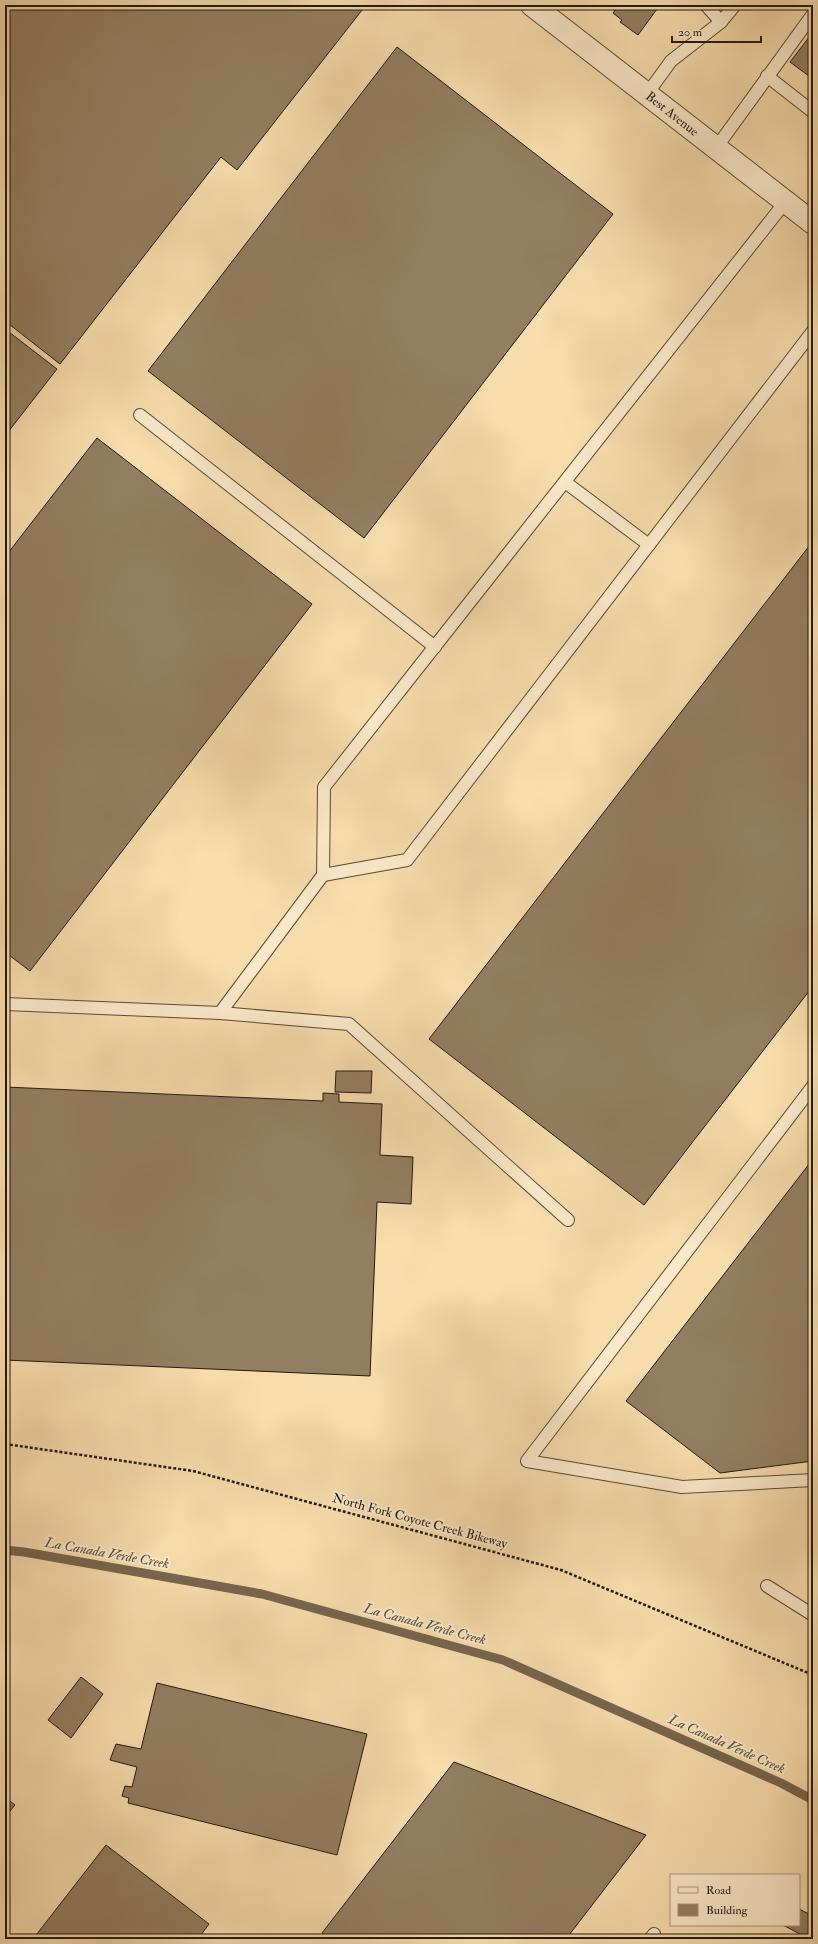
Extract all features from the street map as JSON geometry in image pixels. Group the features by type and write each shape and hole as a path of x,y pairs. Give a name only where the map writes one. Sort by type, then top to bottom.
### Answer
{"street":[{"name":"Best Avenue","path":"532,5 813,223"}],"lane":[{"path":"706,5 721,22"},
{"path":"647,94 671,61 721,22 735,5"},
{"path":"716,148 813,14"},
{"path":"768,76 813,112"},
{"path":"220,1013 323,875 324,787 786,202"},
{"path":"323,875 407,860 813,331"},
{"path":"140,415 435,646"},
{"path":"565,482 649,545"},
{"path":"5,1004 220,1013 349,1024 568,1220"},
{"path":"813,1086 527,1461 682,1487 813,1480"},
{"path":"767,1586 813,1615"}],"path":[{"name":"North Fork Coyote Creek Bikeway","path":"5,1444 193,1471 561,1570 813,1675"}],"building":[{"path":"5,5 366,5 237,170 221,157 60,364 5,321"},
{"path":"619,5 660,5 638,35 620,22 622,20 613,13"},
{"path":"813,32 813,79 790,62"},
{"path":"397,47 613,214 364,538 148,371"},
{"path":"5,329 57,369 5,436"},
{"path":"97,438 312,604 30,971 5,952 5,557"},
{"path":"813,541 813,986 644,1205 429,1039"},
{"path":"336,1071 372,1071 371,1093 335,1092"},
{"path":"5,1087 323,1101 323,1093 339,1094 339,1102 382,1104 380,1155 413,1157 411,1204 377,1202 370,1376 5,1360"},
{"path":"813,1159 813,1461 720,1473 626,1401"},
{"path":"81,1677 103,1694 71,1738 48,1720"},
{"path":"157,1683 367,1734 337,1855 128,1803 129,1798 122,1796 125,1786 132,1787 137,1767 110,1760 116,1744 141,1749"},
{"path":"454,1762 646,1835 566,1939 330,1939 322,1933"},
{"path":"5,1797 15,1805 5,1817"},
{"path":"106,1845 209,1924 198,1939 33,1939"},
{"path":"800,1910 813,1916 813,1939 809,1939 785,1926 800,1926"}],"waterway":[{"name":"La Canada Verde Creek","path":"5,1550 24,1552 262,1594 503,1660 781,1783 813,1800"}]}
